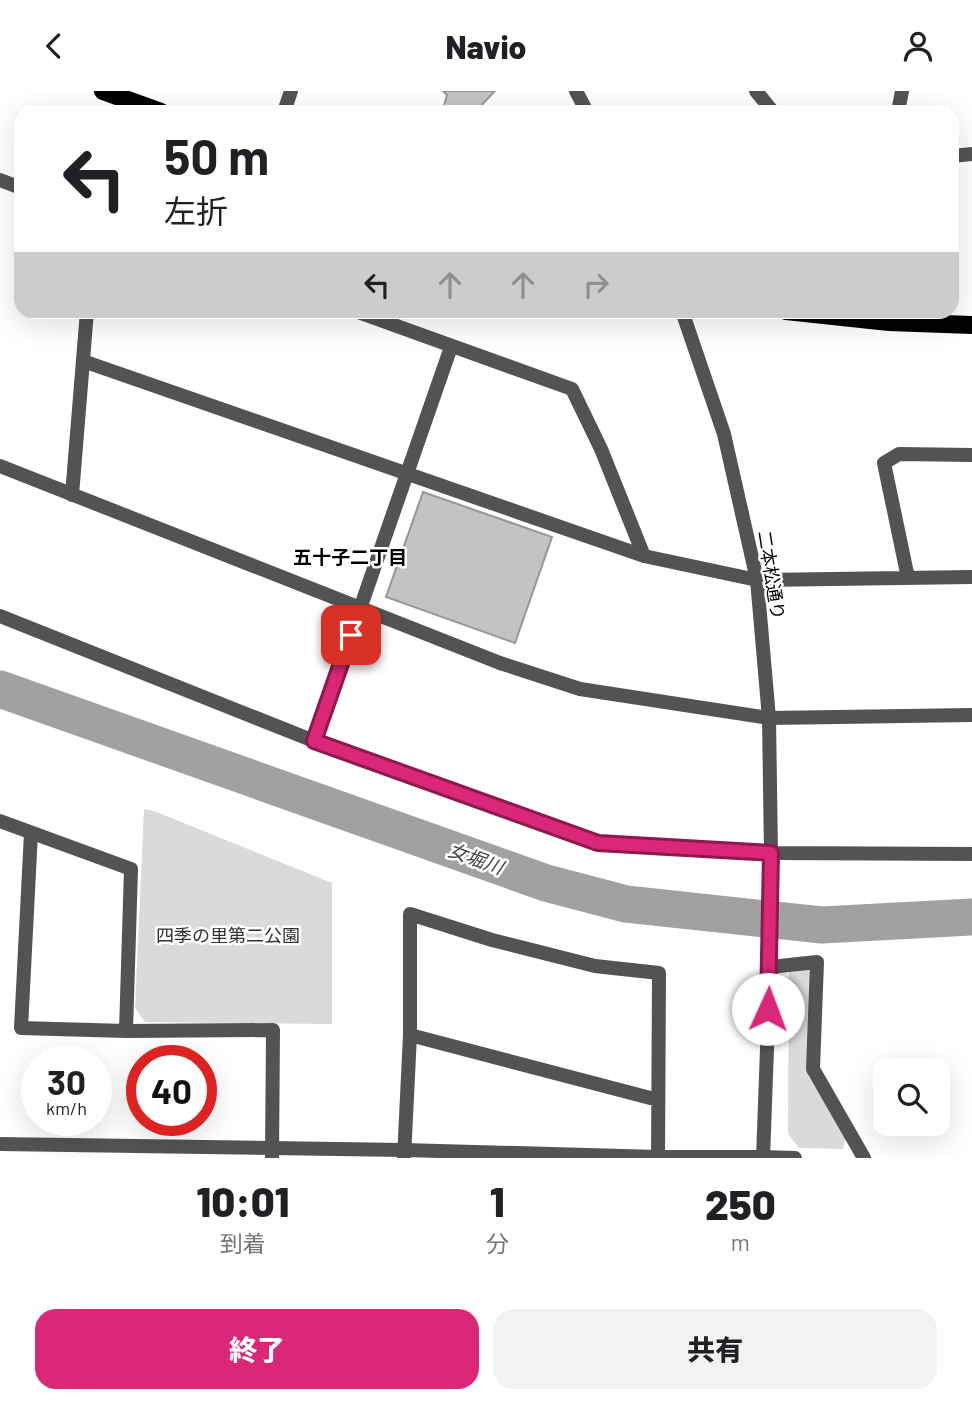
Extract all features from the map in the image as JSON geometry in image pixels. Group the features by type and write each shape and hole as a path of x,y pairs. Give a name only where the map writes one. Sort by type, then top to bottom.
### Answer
{"main road":[{"path":"103,91 142,105"},
{"path":"861,319 972,325"}],"street":[{"path":"756,91 767,105"},
{"path":"72,495 86,319"},
{"path":"377,319 572,389 601,449 643,556"},
{"name":"二本松通り","path":"685,319 723,434 757,580 769,718 771,853 763,1158"},
{"path":"314,741 452,347"},
{"path":"83,361 643,556 757,580 972,577"},
{"path":"908,578 884,463 899,454 972,455"},
{"path":"0,466 500,663 580,689 769,718 972,715"},
{"path":"0,616 314,741 598,843 771,853 972,854"},
{"path":"0,821 131,869 126,1031"},
{"path":"31,833 21,1028 126,1031 273,1030 272,1154"},
{"path":"404,1154 410,1035 411,914 492,940 595,966 659,973 658,1158"},
{"path":"770,963 817,963 813,1069 863,1158"},
{"path":"410,1035 658,1100"},
{"path":"0,1144 272,1154 795,1158"}],"green space":[{"name":"四季の里第二公園","path":"144,809 332,883 332,1024 145,1022 135,1008"},
{"path":"809,969 808,1076 846,1135 843,1149 799,1148 788,1134 789,971"}],"building":[{"path":"443,91 495,91 482,105 444,105 447,95"},
{"path":"423,492 552,537 515,643 386,597"}],"waterway":[{"name":"女堀川","path":"0,689 546,883 626,904 822,925 972,917"}],"district":[{"name":"五十子二丁目","path":"350,556"}],"route":[{"path":"351,635 314,741 598,843 771,853 768,1009"}]}
